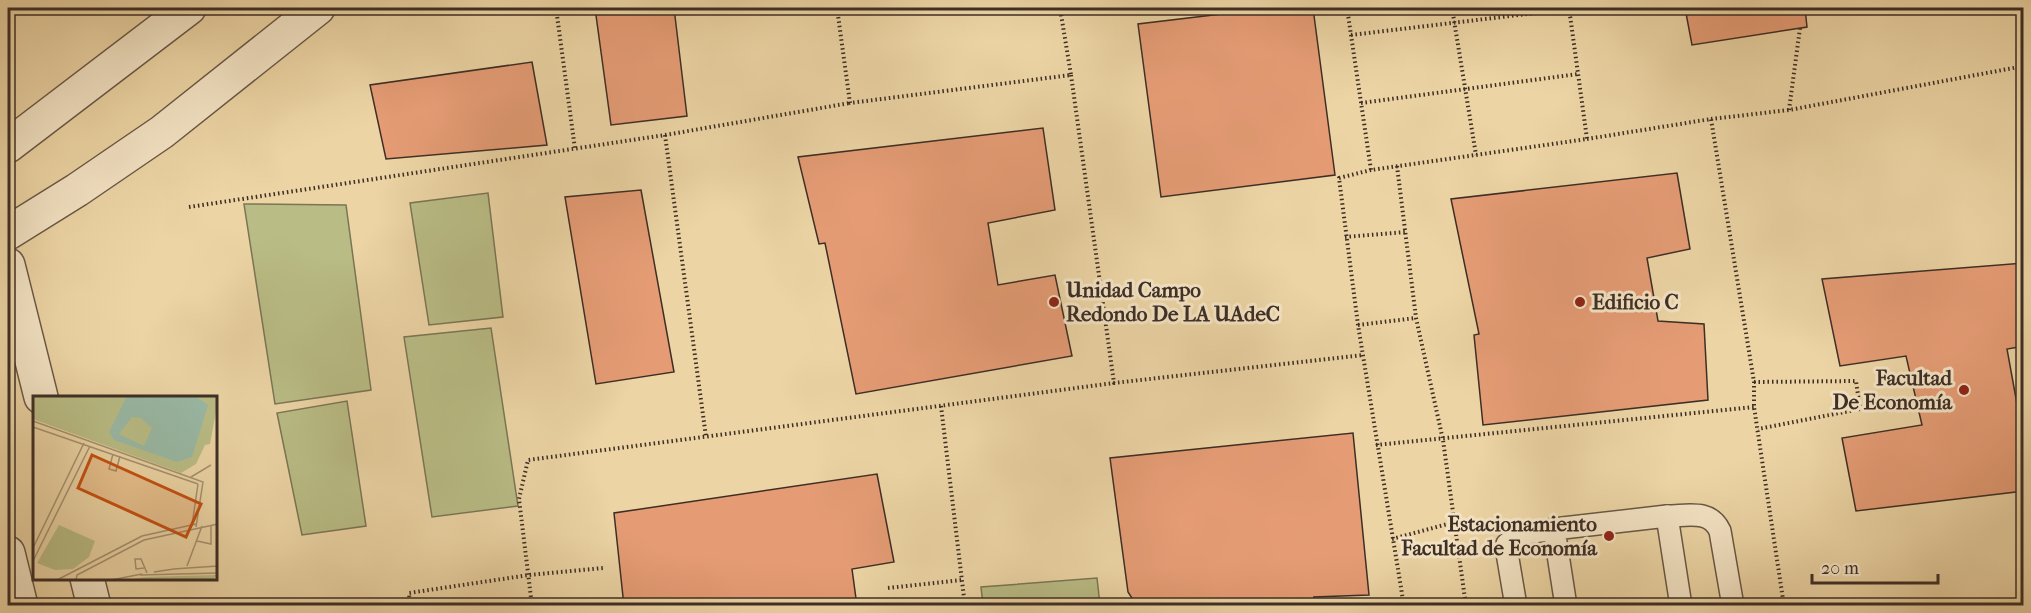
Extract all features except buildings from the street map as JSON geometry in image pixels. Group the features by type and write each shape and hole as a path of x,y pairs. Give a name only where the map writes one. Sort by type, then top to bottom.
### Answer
{"street":[{"path":"8,146 189,8"},
{"path":"8,233 77,190 162,132 318,8"},
{"path":"8,265 41,396"},
{"path":"8,553 21,606"},
{"path":"87,580 94,606"}],"lane":[{"path":"1667,516 1681,606"},
{"path":"1516,606 1507,544 1520,534 1667,516 1705,516 1716,524 1720,531 1733,606"},
{"path":"1554,529 1566,606"}],"path":[{"path":"556,8 575,149"},
{"path":"837,8 850,103"},
{"path":"1060,8 1114,383"},
{"path":"1347,8 1371,170"},
{"path":"1452,8 1476,155"},
{"path":"1351,35 1569,8 1587,139"},
{"path":"1789,110 1800,28"},
{"path":"1404,606 1376,445 1345,237 1339,178 1397,166 1711,119 1789,110 2024,66"},
{"path":"1361,103 1578,74"},
{"path":"189,207 665,135 850,103 1071,75"},
{"path":"1711,119 1754,382 1754,407 1784,606"},
{"path":"665,135 706,437"},
{"path":"1397,166 1416,318 1443,440 1466,606"},
{"path":"1345,237 1405,232"},
{"path":"1358,325 1416,318"},
{"path":"532,606 519,499 528,460 1114,383 1363,355"},
{"path":"1754,382 1856,381 1860,409 1758,429"},
{"path":"941,406 965,606"},
{"path":"1376,445 1754,407"},
{"path":"1392,539 1455,522"},
{"path":"410,606 409,593 529,575 603,568"},
{"path":"888,588 962,580"}],"green space":[{"path":"488,193 503,317 429,325 410,203"},
{"path":"244,204 346,205 371,390 275,404"},
{"path":"491,328 518,506 432,517 404,337"},
{"path":"347,401 366,526 302,535 277,413"},
{"path":"1097,578 1100,605 983,605 981,587"}],"place":[{"name":"Unidad Campo Redondo De LA UAdeC","path":"1054,302"},
{"name":"Edificio C","path":"1580,302"},
{"name":"Facultad De Economía","path":"1964,390"},
{"name":"Estacionamiento Facultad de Economía","path":"1609,536"}]}
